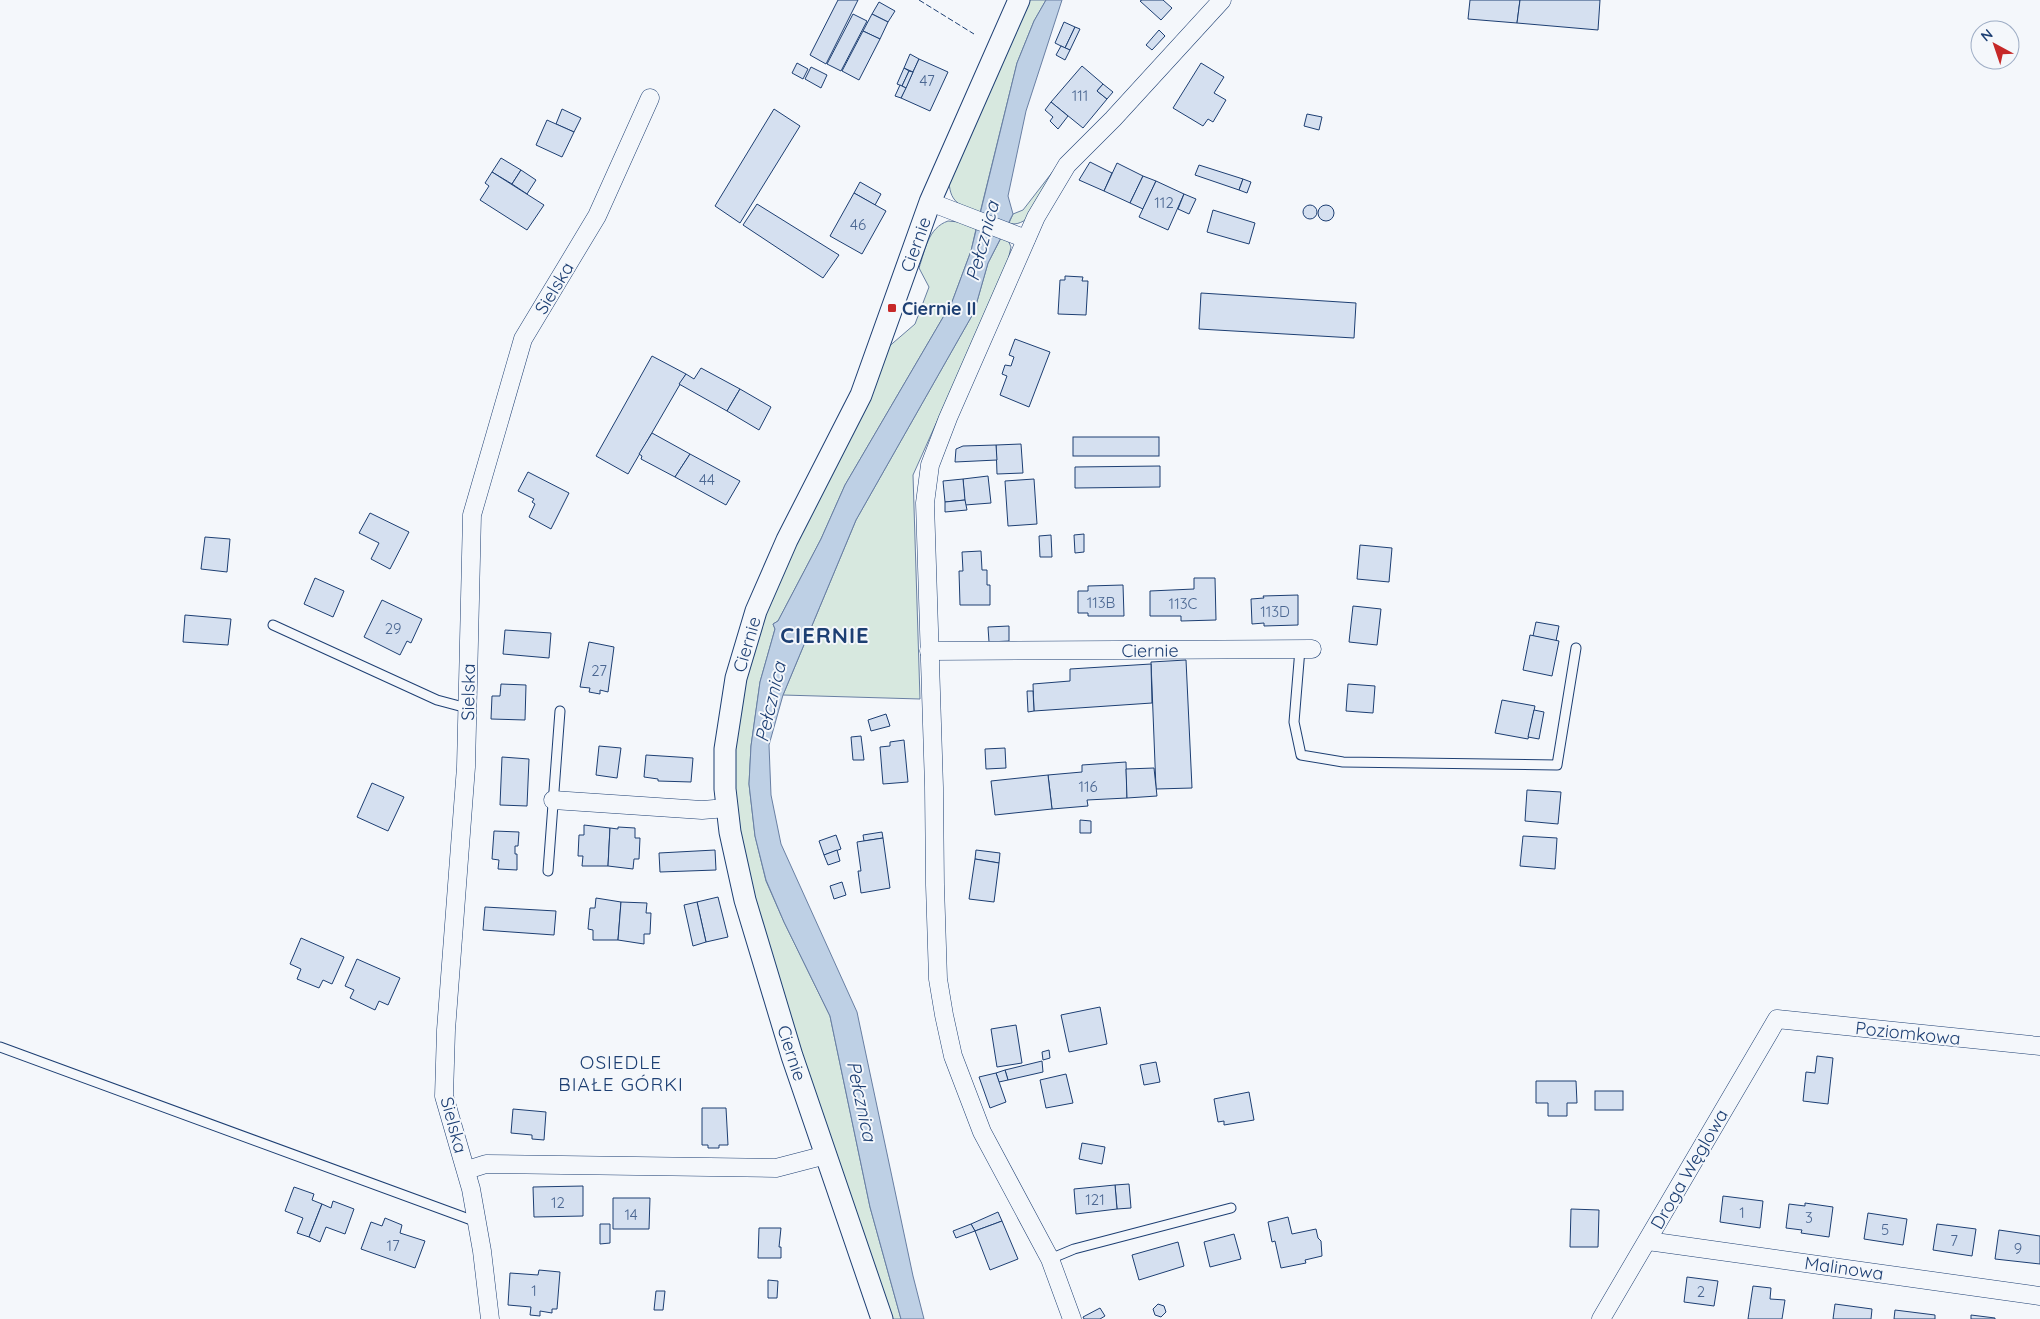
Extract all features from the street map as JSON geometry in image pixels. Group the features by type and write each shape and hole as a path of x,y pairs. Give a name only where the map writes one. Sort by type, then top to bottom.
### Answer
{"street":[{"name":"Ciernie","path":"882,1319 792,1056 746,900 730,832 725,789 725,749 736,678 756,611 787,540 860,396 930,202 1019,0"},
{"path":"1072,1319 1050,1259 982,1132 953,1056 944,1014 938,979 925,503 930,465 948,418 1026,239 1067,165 1113,119 1222,0"},
{"name":"Sielska","path":"490,1319 477,1222 467,1170 444,1096 446,1030 466,768 472,515 523,339 597,216 650,98"},
{"path":"930,202 1026,239"},
{"name":"Ciernie","path":"929,651 1306,649"},
{"path":"553,800 702,810 727,808"},
{"name":"Poziomkowa","path":"1777,1020 2040,1046"},
{"name":"Droga Węglowa","path":"1601,1319 1777,1020"},
{"path":"467,1170 486,1164 776,1168 826,1155"},
{"name":"Malinowa","path":"1648,1241 2040,1296"}],"lane":[{"path":"273,625 437,700 468,708"},
{"path":"1306,649 1294,722 1301,755 1343,762 1557,766 1576,648"},
{"path":"548,871 560,711"},
{"path":"0,1047 477,1222"},
{"path":"1050,1259 1074,1249 1231,1208"}],"shaded area":[{"path":"1029,0 1046,0 1034,21 1017,63 980,213 966,208 953,198 949,186 949,178"},
{"path":"1061,161 1031,215 1021,222 1009,223 1013,214 1023,210"},
{"path":"948,221 959,222 976,229 971,251 952,302 845,485 821,539 778,621 773,624 775,629 760,682 751,746 749,784 755,836 766,881 830,1016 870,1207 901,1319 890,1319 801,1052 753,896 738,830 733,788 734,749 744,683 763,616 886,349 915,324 929,287 919,268 923,254 932,234 941,224"},
{"path":"1001,238 1008,240 1011,247 1007,265 913,475 920,699 783,695 856,520 974,312 988,263"}],"water":[{"name":"Pełcznica","path":"1046,0 1062,0 1026,111 1008,196 1013,214 988,263 974,312 856,520 783,695 769,745 771,795 781,844 857,1012 913,1276 924,1319 901,1319 870,1207 830,1016 784,922 766,880 755,836 749,784 751,746 760,682 775,629 773,624 778,621 821,539 845,485 952,302 971,251 1017,63 1034,21"}],"building":[{"path":"838,0 858,0 826,64 810,55"},
{"path":"1163,0 1172,8 1161,20 1140,1"},
{"path":"1470,0 1520,0 1517,23 1468,19"},
{"path":"1520,0 1600,0 1598,30 1517,23"},
{"path":"879,2 895,11 888,22 872,14"},
{"path":"853,14 867,21 841,71 827,64"},
{"path":"872,14 888,22 880,39 863,31"},
{"path":"1064,22 1075,27 1065,48 1055,43"},
{"path":"1075,27 1080,29 1070,50 1065,48"},
{"path":"1159,30 1165,36 1152,50 1146,45"},
{"path":"863,31 880,39 859,80 842,71"},
{"path":"1061,46 1070,50 1065,60 1056,55"},
{"path":"910,54 919,59 913,72 904,68"},
{"path":"919,59 948,72 930,111 901,98"},
{"path":"797,63 808,69 803,79 792,73"},
{"path":"1201,63 1224,77 1214,93 1226,100 1213,122 1208,119 1203,126 1173,108"},
{"path":"1082,66 1103,84 1097,91 1107,99 1083,128 1051,102"},
{"path":"811,67 827,75 821,88 805,79"},
{"path":"904,68 909,71 902,86 897,84"},
{"path":"909,71 913,72 906,88 902,86"},
{"path":"1103,84 1113,92 1107,99 1097,91"},
{"path":"900,85 906,88 901,98 895,96"},
{"path":"1051,102 1068,116 1058,129 1050,121 1053,117 1045,110"},
{"path":"562,109 581,118 574,132 556,124"},
{"path":"774,109 800,126 740,223 715,206"},
{"path":"1307,114 1322,117 1319,130 1304,126"},
{"path":"547,120 574,132 562,157 536,145"},
{"path":"501,158 521,170 512,184 492,172"},
{"path":"1090,162 1112,173 1104,191 1079,180"},
{"path":"1117,163 1143,176 1130,203 1104,191"},
{"path":"1199,165 1243,179 1239,190 1195,175"},
{"path":"521,170 536,180 527,194 512,184"},
{"path":"492,172 544,205 527,230 480,200 489,186 485,183"},
{"path":"1143,176 1156,181 1143,209 1130,203"},
{"path":"1243,179 1251,182 1247,193 1239,190"},
{"path":"1156,181 1184,194 1168,230 1139,217"},
{"path":"860,182 881,194 875,205 854,193"},
{"path":"854,193 886,211 862,254 830,236"},
{"path":"1184,194 1196,199 1189,214 1178,209"},
{"path":"757,204 839,255 823,278 743,225"},
{"path":"1310,205 1315,207 1317,212 1315,217 1310,219 1305,217 1303,212 1305,207"},
{"path":"1326,205 1334,213 1326,221 1318,213"},
{"path":"1213,210 1255,223 1249,244 1207,232"},
{"path":"1065,276 1083,277 1082,281 1088,281 1086,315 1058,314 1060,280 1065,280"},
{"path":"1201,293 1356,303 1354,338 1199,329"},
{"path":"1015,339 1050,352 1029,407 1000,395 1007,376 1002,374 1005,365 1011,366 1014,357 1009,355"},
{"path":"652,356 686,374 628,474 596,456"},
{"path":"701,368 740,389 727,411 679,384 686,374 694,379"},
{"path":"740,389 771,407 759,430 727,411"},
{"path":"652,433 690,454 675,477 641,459 642,456 639,454"},
{"path":"1073,437 1159,437 1159,456 1073,456"},
{"path":"1021,444 1023,473 997,474 996,445"},
{"path":"996,445 997,460 955,462 956,449 963,446"},
{"path":"690,454 740,481 726,505 675,477"},
{"path":"1160,466 1160,487 1075,488 1075,467"},
{"path":"528,472 569,493 551,529 529,517 535,504 532,502 534,499 518,491"},
{"path":"988,476 991,503 965,505 963,479"},
{"path":"963,479 965,500 945,502 943,481"},
{"path":"1034,479 1037,524 1008,526 1005,481"},
{"path":"965,500 967,510 945,512 945,502"},
{"path":"370,513 409,532 390,569 371,559 379,543 359,533"},
{"path":"1084,534 1084,552 1075,553 1074,535"},
{"path":"1051,535 1052,557 1040,557 1039,536"},
{"path":"205,537 230,539 227,572 201,569"},
{"path":"1360,545 1392,548 1389,582 1357,579"},
{"path":"981,551 982,570 987,570 987,585 990,585 990,605 960,605 959,571 963,571 962,552"},
{"path":"315,578 344,591 333,617 304,604"},
{"path":"1194,578 1215,578 1216,620 1181,621 1181,616 1150,616 1150,591 1194,589"},
{"path":"1123,585 1124,616 1088,616 1088,613 1078,613 1078,591 1088,591 1088,586"},
{"path":"1298,595 1298,625 1264,626 1264,623 1252,624 1251,599 1264,598 1263,596"},
{"path":"382,600 422,619 411,643 407,641 400,655 364,637"},
{"path":"1353,606 1381,609 1377,645 1349,642"},
{"path":"185,615 231,619 228,645 183,642"},
{"path":"1536,622 1559,626 1556,641 1533,636"},
{"path":"1009,626 1009,641 989,642 988,627"},
{"path":"505,630 551,633 549,658 503,654"},
{"path":"1530,635 1559,641 1552,676 1523,670"},
{"path":"589,642 614,647 608,692 600,690 600,694 589,692 590,688 580,687"},
{"path":"1186,660 1192,788 1156,789 1151,662"},
{"path":"1151,664 1152,703 1034,711 1033,684 1070,681 1070,669"},
{"path":"501,684 526,685 525,720 491,719 492,696 500,696"},
{"path":"1348,684 1375,686 1373,713 1346,711"},
{"path":"1027,691 1033,691 1034,711 1028,712"},
{"path":"1502,700 1535,706 1528,739 1495,733"},
{"path":"1534,710 1544,712 1539,739 1528,737"},
{"path":"886,714 890,726 871,731 868,720"},
{"path":"861,736 864,760 853,760 851,737"},
{"path":"904,740 908,782 883,784 880,747 890,746 890,742"},
{"path":"599,746 621,748 617,778 596,775"},
{"path":"1005,748 1006,768 986,769 985,749"},
{"path":"646,755 693,758 691,782 658,781 658,779 644,777"},
{"path":"502,757 529,759 527,806 500,805"},
{"path":"1126,762 1127,798 1087,800 1088,806 1052,809 1048,775 1082,772 1082,765"},
{"path":"1154,768 1157,796 1127,798 1126,769"},
{"path":"1048,775 1052,809 995,815 991,781"},
{"path":"372,783 404,797 388,831 357,817"},
{"path":"1527,790 1561,792 1558,824 1525,821"},
{"path":"1080,820 1091,821 1091,833 1080,833"},
{"path":"584,825 610,828 608,866 582,866 583,856 578,856 579,835 584,835"},
{"path":"618,827 635,828 635,838 640,838 639,859 634,859 633,869 608,866 610,828 618,829"},
{"path":"494,831 519,832 518,846 515,846 517,870 498,869 499,860 492,859"},
{"path":"882,832 883,838 864,841 863,835"},
{"path":"836,835 841,849 824,855 819,841"},
{"path":"1523,836 1557,838 1555,869 1520,866"},
{"path":"883,838 890,888 861,893 858,871 861,871 857,842"},
{"path":"715,850 716,870 660,872 659,853"},
{"path":"837,850 840,861 828,865 824,855"},
{"path":"976,850 1000,853 999,863 975,859"},
{"path":"975,859 999,863 994,902 969,899"},
{"path":"842,882 846,895 834,899 830,886"},
{"path":"718,897 728,937 706,942 697,902"},
{"path":"596,898 621,902 618,940 593,940 593,930 588,929 590,908 595,908"},
{"path":"621,902 647,903 646,913 651,913 650,934 644,934 644,944 618,940"},
{"path":"697,902 706,942 693,946 684,905"},
{"path":"485,907 556,911 554,935 483,930"},
{"path":"301,938 344,957 332,984 323,980 319,988 297,979 301,969 290,964"},
{"path":"357,959 400,978 388,1005 379,1001 375,1010 350,998 354,990 345,986"},
{"path":"1100,1007 1107,1044 1069,1052 1061,1015"},
{"path":"1016,1025 1022,1063 997,1067 991,1029"},
{"path":"1049,1050 1050,1058 1043,1060 1042,1052"},
{"path":"1817,1056 1833,1058 1828,1104 1803,1101 1806,1072 1815,1073"},
{"path":"1042,1061 1043,1072 1008,1080 1005,1070"},
{"path":"1156,1062 1160,1082 1144,1085 1140,1065"},
{"path":"1005,1070 1008,1080 999,1082 996,1073"},
{"path":"996,1073 1006,1102 990,1108 979,1077"},
{"path":"1066,1074 1073,1103 1046,1108 1040,1080"},
{"path":"1536,1081 1576,1081 1577,1103 1567,1103 1567,1116 1548,1116 1548,1103 1536,1103"},
{"path":"1595,1091 1623,1091 1623,1110 1595,1110"},
{"path":"1249,1092 1254,1120 1224,1125 1224,1121 1218,1122 1214,1099"},
{"path":"702,1108 726,1108 728,1145 719,1145 719,1148 708,1148 708,1145 702,1145"},
{"path":"513,1109 546,1112 544,1140 532,1139 532,1135 511,1133"},
{"path":"1082,1143 1105,1147 1102,1164 1079,1159"},
{"path":"1129,1184 1131,1208 1117,1209 1115,1185"},
{"path":"1115,1185 1117,1209 1076,1214 1074,1189"},
{"path":"583,1186 583,1216 534,1217 533,1187"},
{"path":"294,1187 314,1194 312,1200 322,1204 309,1237 297,1233 303,1218 285,1211"},
{"path":"1723,1196 1763,1201 1760,1228 1720,1222"},
{"path":"613,1198 650,1198 649,1229 613,1229"},
{"path":"333,1201 354,1209 345,1234 326,1227 320,1242 309,1237 322,1204 331,1208"},
{"path":"1805,1203 1833,1207 1829,1237 1801,1233 1802,1230 1786,1228 1789,1204 1805,1206"},
{"path":"1571,1209 1599,1210 1598,1247 1570,1247"},
{"path":"998,1212 1002,1221 975,1231 971,1224"},
{"path":"1868,1213 1907,1219 1903,1245 1864,1239"},
{"path":"1288,1217 1292,1234 1316,1229 1318,1238 1321,1241 1322,1256 1305,1260 1306,1263 1281,1268 1275,1241 1272,1242 1268,1222"},
{"path":"385,1218 402,1225 400,1233 425,1241 415,1268 361,1249 371,1222 382,1226"},
{"path":"1002,1221 1018,1259 990,1270 975,1231"},
{"path":"600,1224 610,1224 610,1243 600,1244"},
{"path":"971,1224 975,1231 956,1238 953,1231"},
{"path":"1937,1224 1976,1229 1972,1256 1933,1250"},
{"path":"759,1228 781,1228 779,1247 781,1247 781,1258 758,1258"},
{"path":"1999,1230 2040,1236 2040,1264 1995,1259"},
{"path":"1234,1234 1241,1259 1210,1267 1204,1242"},
{"path":"1178,1242 1184,1266 1139,1280 1132,1255"},
{"path":"539,1270 560,1272 557,1309 552,1309 552,1313 540,1311 540,1316 530,1315 531,1307 508,1305 510,1273 538,1275"},
{"path":"1687,1277 1718,1281 1714,1306 1684,1302"},
{"path":"768,1280 778,1281 777,1298 768,1298"},
{"path":"1753,1286 1771,1288 1770,1299 1785,1300 1782,1319 1748,1319"},
{"path":"656,1291 665,1291 663,1310 654,1310"},
{"path":"1158,1304 1164,1306 1166,1312 1161,1317 1155,1315 1153,1309"},
{"path":"1835,1304 1872,1309 1871,1319 1833,1319"},
{"path":"1100,1308 1105,1316 1100,1319 1084,1319 1083,1317"},
{"path":"1895,1310 1935,1315 1935,1319 1894,1319"},
{"path":"1971,1315 1995,1318 1995,1319 1971,1319"}],"fence":[{"path":"919,0 974,34"}],"place":[{"name":"Ciernie II","path":"892,308"}],"district":[{"name":"CIERNIE","path":"825,635"},
{"name":"OSIEDLE BIAŁE GÓRKI","path":"621,1073"}]}
